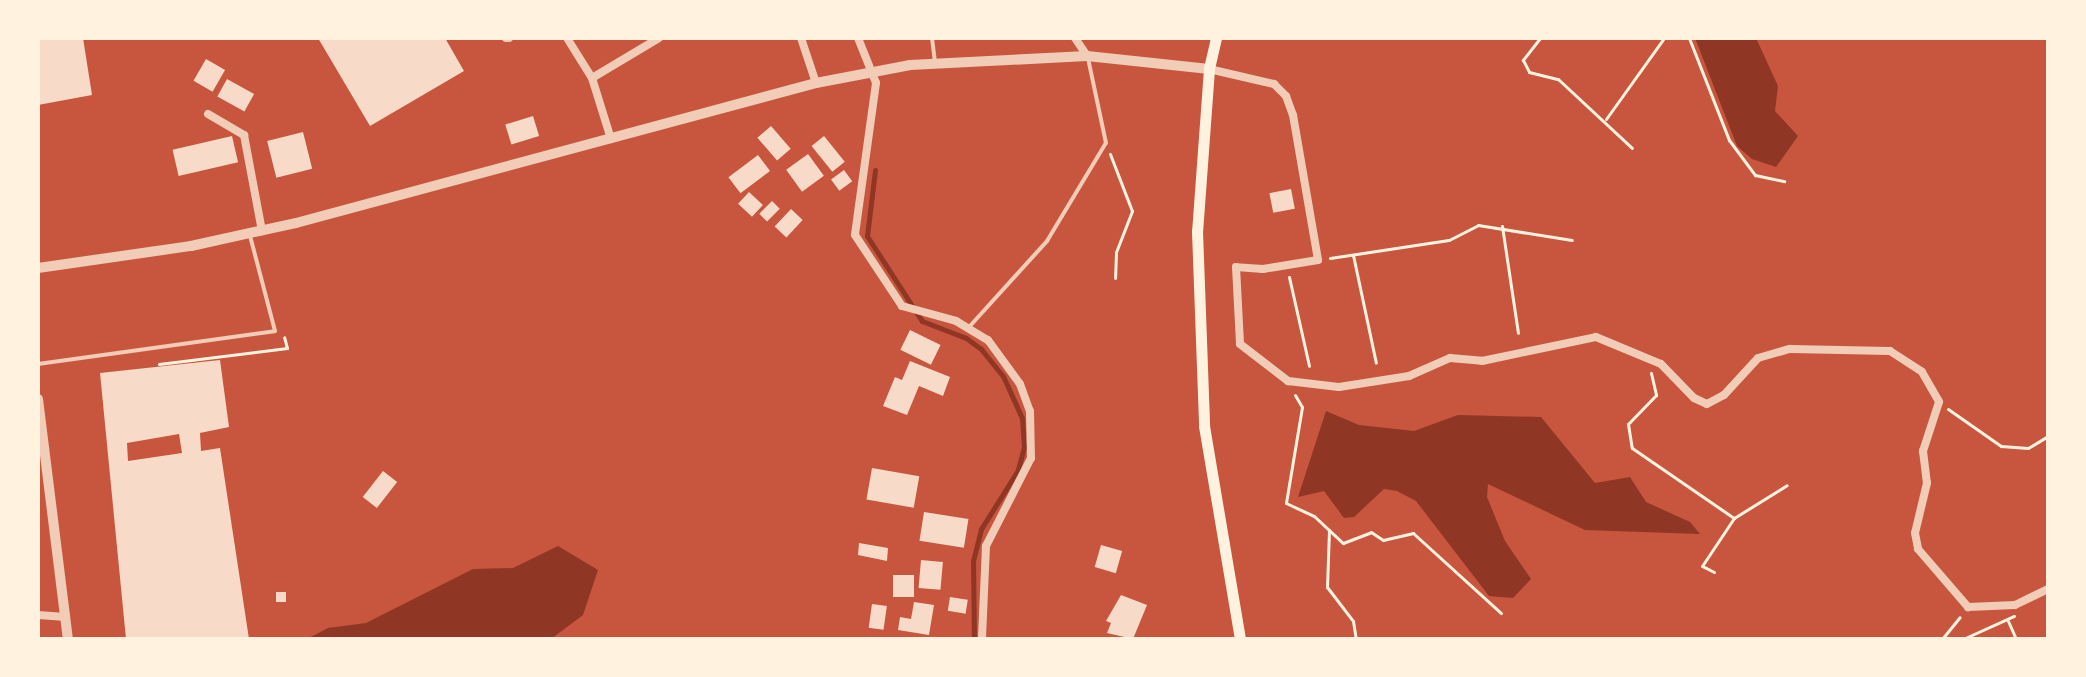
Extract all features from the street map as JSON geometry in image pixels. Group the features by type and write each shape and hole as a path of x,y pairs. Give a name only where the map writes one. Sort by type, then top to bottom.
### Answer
{"main road":[{"path":"1216,38 1209,69 1197,231 1204,426 1240,639"}],"street":[{"path":"567,38 592,78 611,139"},
{"path":"592,78 659,38"},
{"path":"801,38 816,83"},
{"path":"858,38 874,71 873,116 855,235 902,306 970,326 988,340 1020,384 1034,437 1031,458 986,546 982,639"},
{"path":"1075,38 1087,56"},
{"path":"38,268 262,231 816,83 935,61 1087,56 1256,76 1286,96 1318,260 1236,267 1240,344 1288,381 1339,387 1409,376 1450,358 1482,361 1596,337 1661,364 1694,398 1707,404 1724,395 1758,358 1790,349 1890,351 1922,372 1939,402 1923,451 1927,483 1915,533 1918,549 1968,607 2015,605 2048,589"},
{"path":"208,114 244,135 262,231"},
{"path":"38,399 68,639"},
{"path":"38,615 66,617"}],"lane":[{"path":"932,38 935,61"},
{"path":"970,326 1047,241 1106,143 1087,56"},
{"path":"38,364 275,331 250,233"}],"path":[{"path":"1540,38 1523,60 1529,72 1558,79 1632,148"},
{"path":"1605,120 1664,38"},
{"path":"1689,38 1729,140 1755,175 1784,181"},
{"path":"1106,143 1132,211 1116,252 1115,278"},
{"path":"1318,260 1449,240 1478,225 1502,226 1572,240"},
{"path":"1502,226 1518,333"},
{"path":"1353,255 1376,363"},
{"path":"1286,265 1309,366"},
{"path":"1644,365 1653,374 1656,395 1628,424 1632,448 1734,518"},
{"path":"1288,381 1302,407 1286,503 1329,530 1343,543 1371,532 1383,540 1413,533 1501,613"},
{"path":"1939,402 2001,446 2028,448 2048,436"},
{"path":"1714,572 1702,566 1734,518 1787,485"},
{"path":"1329,530 1327,587 1353,621 1356,639"},
{"path":"1941,639 1968,607"},
{"path":"2008,621 2016,639"}],"shaded area":[{"path":"1695,38 1756,38 1778,86 1775,111 1798,136 1776,167 1752,159 1737,146"},
{"path":"1326,411 1359,425 1414,431 1458,415 1541,417 1595,483 1630,477 1646,502 1690,522 1700,534 1585,530 1488,484 1487,497 1505,541 1531,579 1513,598 1489,596 1416,501 1397,491 1384,489 1354,517 1344,518 1324,491 1298,497"},
{"path":"558,546 598,570 583,615 551,639 307,639 328,628 366,623 473,569 513,568"}],"building":[{"path":"38,38 83,38 92,95 38,105"},
{"path":"318,38 445,38 464,71 370,126"},
{"path":"206,59 225,70 213,92 194,81"},
{"path":"227,79 254,94 244,112 217,96"},
{"path":"533,116 539,136 511,145 505,124"},
{"path":"771,126 791,149 777,160 757,138"},
{"path":"303,132 312,169 276,178 267,141"},
{"path":"232,136 238,162 179,176 173,150"},
{"path":"824,136 845,162 832,172 812,146"},
{"path":"808,154 824,176 802,192 786,170"},
{"path":"758,155 770,171 740,193 728,177"},
{"path":"844,170 852,181 839,191 831,179"},
{"path":"1291,189 1295,209 1273,213 1269,193"},
{"path":"749,192 763,205 752,217 738,204"},
{"path":"772,201 780,209 767,222 759,214"},
{"path":"791,209 803,220 786,237 775,227"},
{"path":"910,330 941,345 931,365 900,350"},
{"path":"220,360 229,427 200,433 201,451 220,448 249,639 126,639 100,373","holes":["179,434 182,453 128,461 127,443"]},
{"path":"910,361 950,377 943,396 919,386 907,415 883,406 895,377 902,380"},
{"path":"872,468 919,476 914,508 866,500"},
{"path":"383,471 397,482 377,508 363,497"},
{"path":"924,512 968,519 964,548 919,541"},
{"path":"859,543 888,548 887,561 858,555"},
{"path":"1101,545 1122,551 1116,573 1095,567"},
{"path":"921,560 943,562 940,590 919,588"},
{"path":"893,575 914,575 914,597 893,597"},
{"path":"276,592 286,592 286,602 276,602"},
{"path":"1121,595 1147,605 1133,639 1107,633 1111,623 1106,621"},
{"path":"950,597 968,600 966,614 948,611"},
{"path":"914,602 934,605 929,635 898,630 900,617 911,619"},
{"path":"872,604 887,606 884,630 869,628"}],"waterway":[{"path":"875,170 867,236 922,321 966,338 981,349 1003,376 1022,418 1024,447 1018,470 981,529 973,561 974,639"}]}
